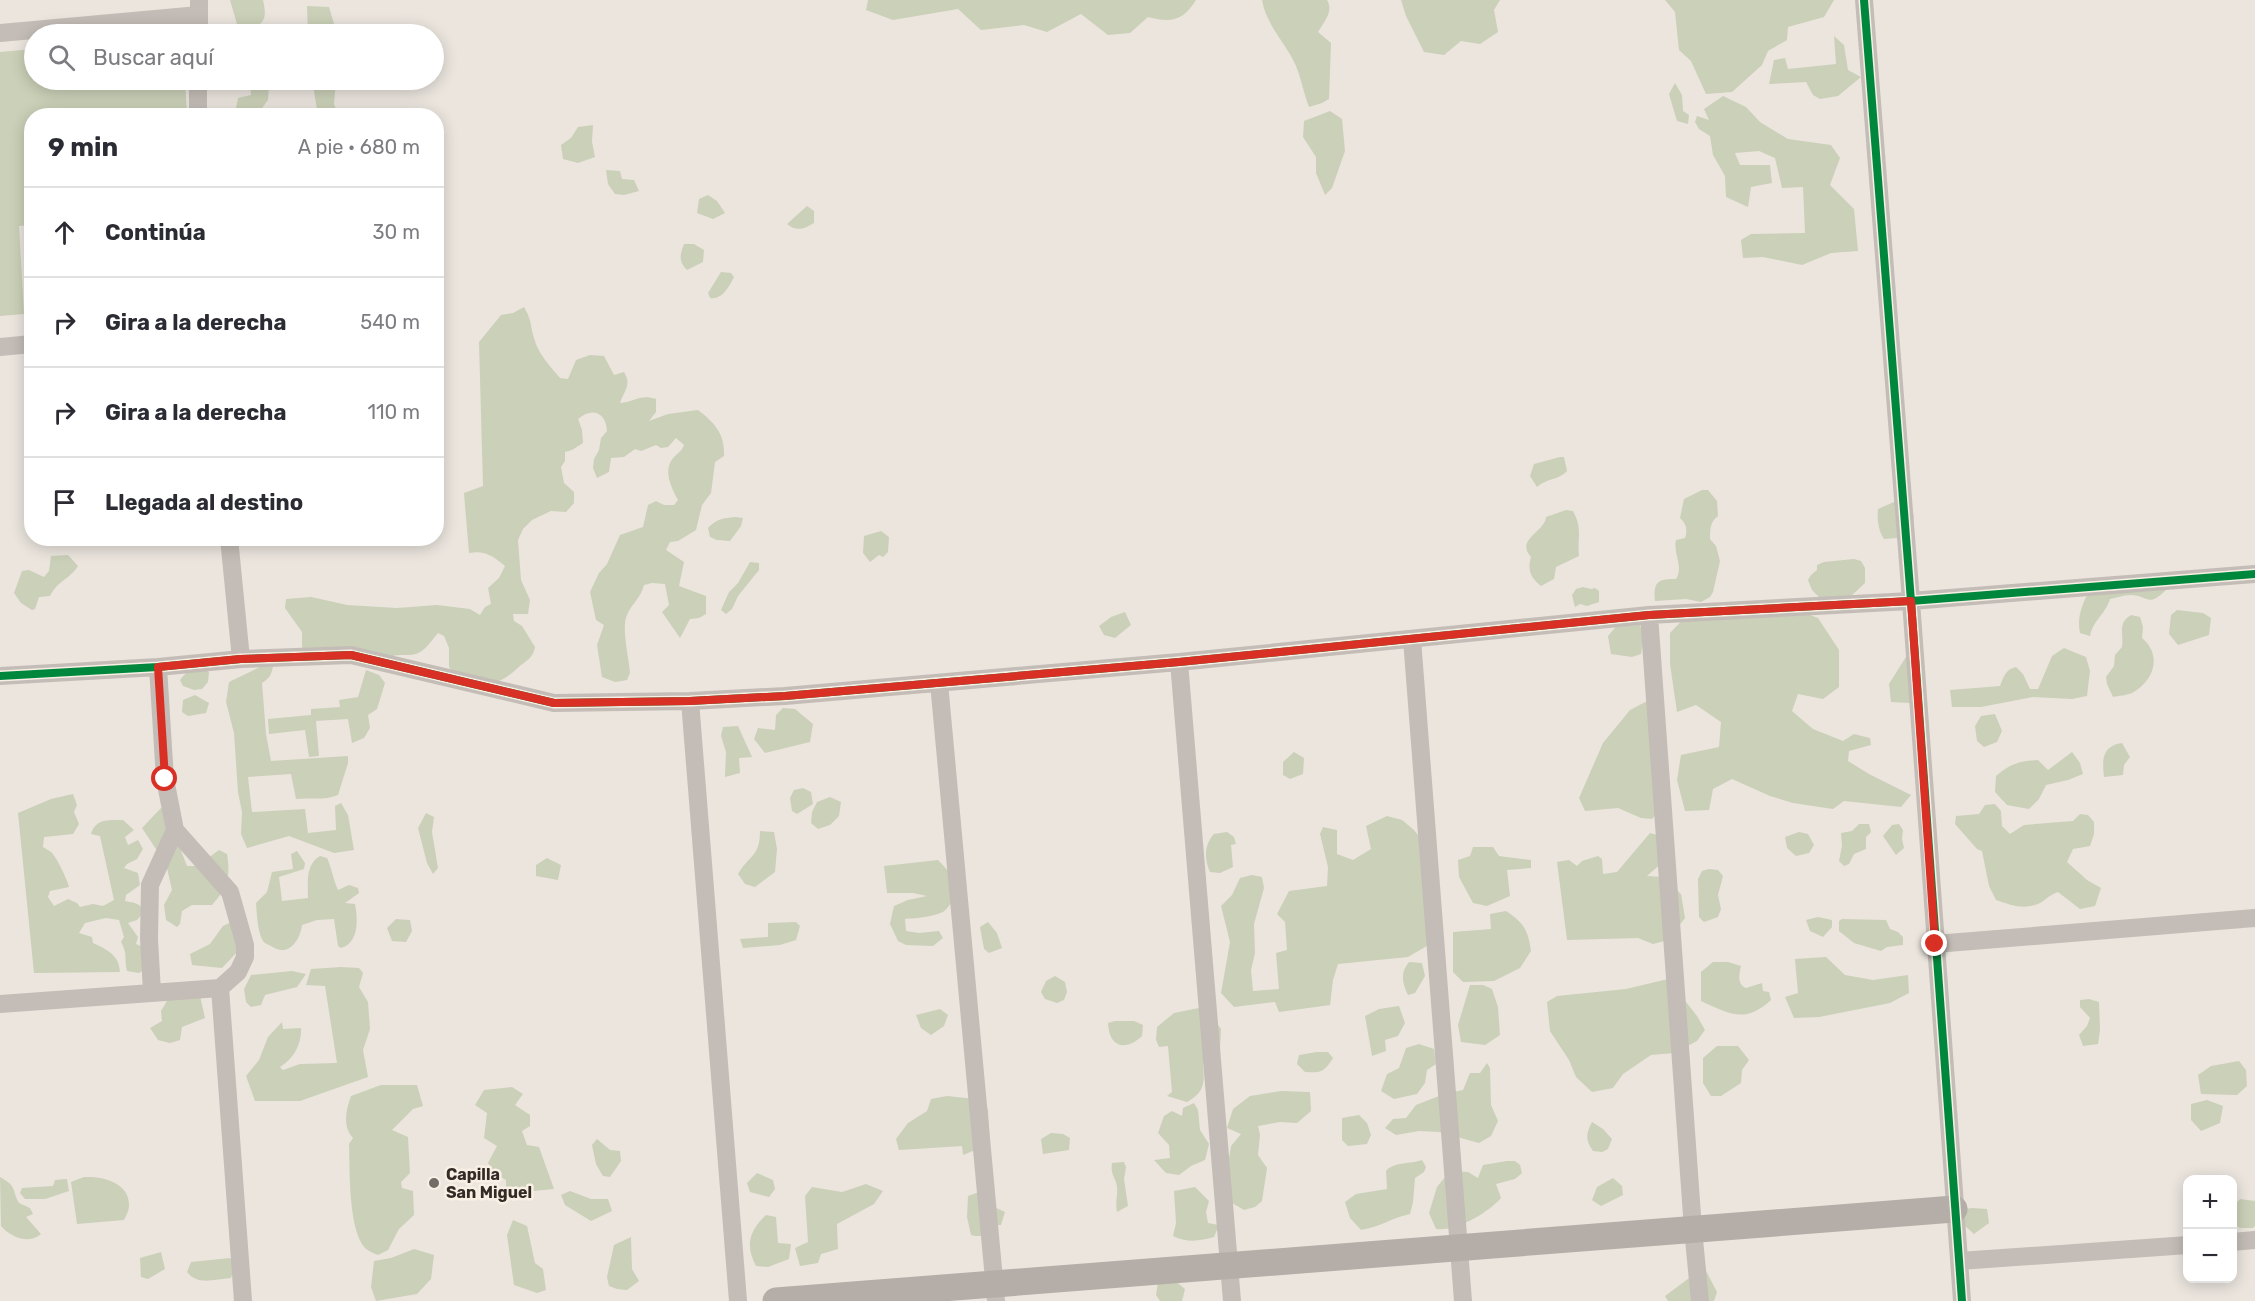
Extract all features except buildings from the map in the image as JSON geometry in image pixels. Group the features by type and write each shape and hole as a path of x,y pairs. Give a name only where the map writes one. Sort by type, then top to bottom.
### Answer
{"street":[{"path":"1864,0 1962,1301"},
{"path":"72,24 199,8 199,24"},
{"path":"0,33 24,30"},
{"path":"198,90 198,108"},
{"path":"0,347 24,345"},
{"path":"230,546 240,659"},
{"path":"0,676 158,667 240,659 351,655 554,703 690,701 939,683 1179,662 1649,615 1911,601 2255,574"},
{"path":"1649,615 1700,1301"},
{"path":"1412,639 1463,1301"},
{"path":"1179,662 1232,1301"},
{"path":"0,1004 220,988 238,972 245,957 245,945 231,892 175,830 165,779 158,667"},
{"path":"939,683 996,1292"},
{"path":"690,701 738,1301"},
{"path":"152,992 149,939 150,885 175,830"},
{"path":"1935,944 2255,918"},
{"path":"220,988 243,1301"},
{"path":"776,1301 996,1292 1229,1266 1954,1209"},
{"path":"2237,1242 2255,1240"},
{"path":"1959,1261 2183,1245"}],"green space":[{"path":"230,0 263,0 265,13 260,24 237,24"},
{"path":"868,0 1196,0 1186,12 1176,19 1163,20 1148,17 1130,33 1108,35 1081,14 1047,32 1024,25 981,30 958,9 893,20 866,10"},
{"path":"1262,0 1327,0 1329,12 1318,32 1331,43 1329,99 1309,107 1296,66 1272,26"},
{"path":"1401,0 1500,0 1494,10 1498,32 1480,44 1461,41 1444,55 1424,52 1406,16"},
{"path":"1665,0 1834,0 1824,17 1788,27 1787,40 1768,51 1762,65 1732,92 1706,94 1691,61 1679,50 1675,12"},
{"path":"307,6 329,7 334,24 308,24"},
{"path":"1834,36 1844,45 1848,70 1861,77 1838,96 1820,99 1813,95 1806,82 1769,84 1774,60 1785,58 1788,69 1836,64"},
{"path":"24,50 24,90 186,90 187,108 24,108 24,226 19,226 24,314 0,316 0,52"},
{"path":"1675,83 1682,95 1683,111 1689,115 1688,124 1677,121 1669,94"},
{"path":"251,90 269,90 268,100 262,108 236,108 238,98 251,95"},
{"path":"314,90 335,90 335,108 317,108"},
{"path":"1723,96 1746,107 1760,122 1788,139 1831,145 1840,158 1830,185 1854,209 1858,251 1831,253 1802,265 1763,257 1743,258 1741,240 1751,234 1805,233 1803,187 1782,188 1775,158 1759,151 1735,153 1740,165 1770,165 1772,183 1751,187 1748,207 1726,197 1725,176 1713,155 1710,136 1699,129 1695,122 1697,116 1709,120 1704,109"},
{"path":"1330,111 1342,119 1345,151 1332,188 1325,195 1316,173 1316,157 1303,137 1304,121"},
{"path":"593,125 592,142 595,157 578,163 563,159 561,145 571,138 578,127"},
{"path":"606,170 620,171 622,179 634,180 639,191 624,195 615,194 608,184"},
{"path":"708,195 717,201 725,213 713,219 697,213 699,199"},
{"path":"807,206 814,211 814,223 800,229 787,224"},
{"path":"684,244 694,244 704,250 703,262 687,270 681,258"},
{"path":"721,272 731,273 734,277 722,295 710,298 708,293"},
{"path":"524,307 530,319 538,349 560,378 568,379 576,360 590,355 604,356 614,375 624,372 626,377 626,388 620,403 641,398 656,399 656,412 649,421 668,414 698,410 721,435 724,456 715,462 711,493 702,505 696,530 678,541 670,542 666,550 684,562 679,586 706,596 706,614 690,619 680,638 662,612 669,605 665,584 644,585 625,621 630,673 627,680 615,682 602,677 597,645 604,625 596,620 590,592 599,573 607,564 620,535 643,527 648,505 656,501 664,505 674,505 678,500 671,486 668,471 671,461 684,445 676,438 668,447 661,448 656,445 641,451 635,449 624,457 611,458 609,472 597,478 593,468 594,459 599,450 601,438 607,431 601,416 597,413 588,413 578,419 583,443 565,452 565,461 561,467 564,483 574,492 574,503 566,512 551,511 532,520 523,529 518,540 521,580 530,600 528,614 513,614 514,621 522,626 535,647 528,659 506,678 493,683 459,681 449,667 449,648 444,636 438,633 425,648 416,654 386,659 302,657 302,632 285,608 286,599 311,597 347,605 397,608 437,605 470,609 480,615 485,607 491,604 488,588 499,578 505,566 497,559 480,552 469,553 464,493 483,486 479,342 501,315 513,313"},
{"path":"1564,457 1567,471 1537,487 1530,476 1534,464"},
{"path":"1702,490 1708,490 1717,501 1718,516 1711,526 1710,539 1716,546 1720,561 1713,592 1710,597 1701,602 1686,599 1655,601 1655,590 1658,583 1664,579 1676,579 1678,574 1679,565 1675,545 1676,540 1685,538 1686,535 1686,527 1680,518 1684,499"},
{"path":"1906,501 1914,516 1912,524 1897,538 1884,539 1878,524 1878,509 1894,502"},
{"path":"1566,510 1573,511 1578,523 1579,556 1556,567 1554,579 1541,586 1531,573 1529,566 1531,557 1526,545 1546,517"},
{"path":"743,518 741,526 730,541 710,537 708,528 711,525 720,520"},
{"path":"881,531 889,537 888,552 883,557 879,555 870,562 863,553 864,536"},
{"path":"68,555 78,566 50,596 39,597 35,609 32,610 21,603 14,593 22,571 29,570 44,577 49,571 51,556"},
{"path":"1854,559 1861,561 1865,568 1865,583 1849,598 1823,601 1812,590 1808,580 1817,570 1817,565 1824,562"},
{"path":"750,562 759,563 759,570 738,596 732,609 726,614 721,610 729,592 738,583"},
{"path":"1595,588 1599,591 1599,602 1587,606 1580,604 1575,607 1572,595 1576,589"},
{"path":"2167,589 2152,600 2130,595 2110,599 2090,636 2080,633 2080,613 2088,593"},
{"path":"1792,608 1818,618 1839,650 1839,687 1823,699 1798,694 1792,711 1813,729 1843,741 1854,734 1870,738 1871,745 1849,751 1848,761 1911,795 1901,807 1844,801 1833,809 1793,803 1770,796 1732,779 1713,789 1709,810 1685,811 1677,780 1681,755 1719,747 1721,722 1696,705 1677,712 1670,664 1670,633 1688,614"},
{"path":"2177,610 2203,613 2211,618 2209,635 2178,645 2169,634 2171,615"},
{"path":"1125,612 1131,625 1115,638 1104,635 1099,626 1111,617"},
{"path":"2131,615 2140,617 2143,627 2142,638 2152,652 2153,667 2151,674 2140,688 2130,694 2113,697 2106,677 2114,666 2115,655 2122,647 2124,622"},
{"path":"1619,623 1640,624 1643,639 1641,654 1632,657 1611,654 1608,636"},
{"path":"2064,648 2086,657 2090,671 2087,696 2072,699 2033,697 1981,707 1952,707 1950,690 2000,686 2007,672 2016,667 2023,674 2030,689 2038,689 2052,656"},
{"path":"1909,652 1910,703 1891,702 1889,684"},
{"path":"264,665 273,665 270,676 262,683 266,734 271,761 348,756 348,763 338,795 328,798 296,799 291,774 248,777 252,812 305,809 308,833 336,830 335,806 341,803 348,815 354,850 334,853 289,836 247,848 241,834 242,812 238,792 234,733 226,702 229,682"},
{"path":"199,666 209,672 208,682 202,689 194,690 183,686 180,680 190,668"},
{"path":"366,670 379,675 385,683 377,709 368,715 370,728 364,738 352,743 348,719 316,721 319,756 309,757 305,730 269,734 268,719 311,715 311,709 340,707 339,700 358,697"},
{"path":"195,695 209,703 206,713 188,716 182,712 183,700"},
{"path":"1651,699 1665,804 1652,819 1641,818 1618,808 1585,811 1579,798 1603,743 1630,710"},
{"path":"783,708 795,709 813,724 810,742 765,753 754,739 758,728 775,730 776,715"},
{"path":"1995,714 2002,731 1997,742 1984,747 1977,741 1975,726 1981,716"},
{"path":"738,726 752,757 739,758 740,773 725,777 726,752 721,736 723,727"},
{"path":"2122,743 2130,757 2124,765 2123,775 2104,777 2103,765 2107,751 2110,747"},
{"path":"1294,752 1304,758 1303,774 1290,779 1283,775 1283,762"},
{"path":"2072,752 2080,763 2083,774 2046,785 2039,799 2029,809 2007,805 1995,792 1996,776 2010,766 2020,762 2038,760 2048,770"},
{"path":"803,788 811,792 813,804 797,814 792,811 790,798 794,790"},
{"path":"73,794 77,805 74,812 79,824 73,834 44,837 43,847 54,856 69,887 50,891 48,897 54,906 68,899 80,907 93,904 103,906 114,900 100,836 91,834 96,825 100,823 108,820 123,820 134,830 125,837 128,845 138,840 143,849 137,859 124,868 138,873 140,885 126,895 125,901 139,905 143,913 137,920 128,923 138,937 136,944 147,949 147,968 139,973 127,971 121,942 124,937 119,920 106,918 85,923 79,933 92,937 93,943 112,954 120,972 34,973 18,813 51,799"},
{"path":"830,797 841,802 839,816 830,825 818,829 811,823 812,812 817,802"},
{"path":"1995,804 2001,811 2002,826 2010,834 2024,825 2073,821 2080,814 2088,815 2094,822 2094,834 2090,846 2073,849 2067,862 2087,880 2101,888 2095,906 2080,909 2058,892 2038,904 2027,907 1996,900 1989,886 1982,851 1977,849 1955,824 1956,816 1979,814 1985,805"},
{"path":"161,808 172,811 180,848 187,866 197,866 219,850 227,854 227,882 217,899 212,905 192,905 182,911 180,924 177,927 166,920 164,905 172,890 166,864 142,828"},
{"path":"426,813 434,817 432,832 438,868 433,874 427,863 418,828"},
{"path":"1387,816 1402,820 1414,830 1431,852 1437,940 1408,957 1338,964 1333,980 1330,1005 1279,1012 1275,1002 1234,1007 1221,993 1230,942 1221,906 1232,895 1240,878 1252,875 1262,877 1264,888 1254,924 1255,953 1251,970 1253,991 1279,989 1276,953 1287,950 1285,922 1277,914 1289,891 1327,886 1328,867 1320,834 1323,827 1337,830 1337,854 1353,860 1371,849 1366,826"},
{"path":"1859,824 1869,824 1871,832 1866,837 1866,849 1854,854 1849,864 1844,866 1839,861 1842,846 1841,833 1852,831"},
{"path":"1899,824 1903,830 1904,848 1896,855 1883,836 1892,825"},
{"path":"760,831 774,832 777,849 775,872 755,887 745,884 738,874 756,851"},
{"path":"1227,832 1234,837 1236,844 1231,845 1233,867 1220,873 1210,872 1206,857 1208,843 1214,834"},
{"path":"1799,832 1808,834 1814,845 1809,853 1796,856 1787,848 1785,837"},
{"path":"1650,833 1668,838 1664,861 1647,876 1662,877 1681,894 1685,918 1668,940 1653,944 1638,938 1567,940 1557,862 1569,860 1577,866 1582,861 1598,856 1602,859 1603,874 1617,872"},
{"path":"1473,847 1493,847 1499,856 1531,860 1531,868 1507,870 1510,896 1487,906 1473,903 1459,877 1458,860 1470,856"},
{"path":"297,851 305,863 304,869 279,877 282,901 308,898 308,875 312,864 320,856 327,858 338,890 349,885 358,888 359,893 345,903 355,904 356,930 351,941 341,948 338,946 334,919 317,920 302,925 299,937 288,949 277,949 265,943 261,937 256,903 267,892 272,872 293,869 291,854"},
{"path":"547,858 561,865 558,880 536,876 536,865"},
{"path":"938,860 955,884 956,890 952,901 943,912 905,919 906,931 919,933 939,931 943,938 933,946 906,945 898,941 890,924 894,906 927,896 913,893 887,893 884,866"},
{"path":"1718,870 1723,876 1718,895 1721,909 1718,917 1704,922 1699,917 1698,879 1702,871"},
{"path":"1506,911 1524,928 1531,951 1520,968 1494,981 1463,982 1453,972 1453,932 1491,929 1490,914"},
{"path":"1818,917 1832,920 1832,927 1823,937 1810,931 1806,920"},
{"path":"396,919 410,920 412,931 406,942 392,941 387,928"},
{"path":"1842,919 1886,920 1890,929 1903,937 1903,945 1887,947 1881,951 1854,943 1839,931 1839,921"},
{"path":"236,920 239,950 222,968 192,965 190,954 210,944 223,926"},
{"path":"796,922 800,926 796,940 780,945 743,948 740,939 768,937 768,923"},
{"path":"988,922 997,933 1002,948 989,953 984,949 980,927"},
{"path":"1826,957 1845,975 1873,980 1908,975 1909,993 1890,1003 1819,1017 1794,1018 1785,997 1798,993 1795,959"},
{"path":"1409,962 1422,963 1425,976 1415,993 1408,995 1403,978 1404,970"},
{"path":"1713,962 1728,962 1741,966 1739,976 1741,984 1746,988 1762,983 1763,991 1769,992 1771,1000 1753,1012 1745,1014 1729,1013 1701,1001 1701,972"},
{"path":"359,968 363,973 359,987 368,1002 370,1029 363,1050 368,1077 300,1101 255,1101 246,1076 259,1060 268,1037 282,1022 283,1029 301,1028 298,1045 293,1055 280,1067 283,1070 300,1064 337,1063 325,986 306,985 311,969"},
{"path":"292,971 306,974 297,987 265,995 261,1005 251,1007 246,1002 244,989 251,975"},
{"path":"1055,976 1065,982 1067,992 1064,1000 1057,1003 1045,999 1041,992 1046,981"},
{"path":"1668,979 1705,1030 1697,1041 1674,1053 1651,1055 1623,1074 1613,1088 1592,1092 1576,1077 1569,1060 1550,1031 1547,1002 1557,996 1626,989"},
{"path":"1470,985 1483,985 1492,989 1498,1007 1500,1035 1485,1045 1461,1042 1458,1025"},
{"path":"200,996 205,1018 182,1027 180,1040 170,1043 158,1040 150,1028 162,1021 161,1011 168,999"},
{"path":"2089,999 2099,1002 2100,1030 2098,1044 2083,1046 2079,1035 2087,1026 2090,1018 2080,1007 2080,1000"},
{"path":"1399,1006 1405,1023 1398,1036 1385,1040 1386,1051 1372,1056 1365,1016 1379,1009"},
{"path":"1204,1007 1221,1029 1220,1048 1203,1065 1202,1087 1193,1099 1187,1102 1167,1096 1172,1092 1168,1046 1159,1047 1156,1040 1157,1027 1174,1013"},
{"path":"940,1009 948,1015 944,1026 931,1035 921,1028 916,1015"},
{"path":"1134,1021 1143,1025 1142,1036 1130,1044 1115,1042 1111,1037 1108,1023"},
{"path":"1419,1044 1434,1049 1436,1064 1427,1070 1425,1083 1417,1094 1394,1099 1381,1091 1387,1074 1399,1068 1406,1048"},
{"path":"1717,1046 1738,1046 1749,1060 1742,1070 1741,1083 1721,1096 1711,1096 1703,1083 1703,1058"},
{"path":"1328,1052 1333,1058 1322,1071 1305,1072 1297,1064 1299,1055"},
{"path":"2239,1061 2246,1070 2247,1086 2237,1095 2201,1094 2198,1075 2211,1066"},
{"path":"1487,1063 1490,1068 1491,1105 1498,1121 1491,1136 1479,1143 1439,1132 1419,1131 1396,1135 1385,1128 1393,1119 1406,1118 1416,1105 1444,1094 1463,1090 1470,1073 1480,1073"},
{"path":"381,1085 417,1085 423,1106 413,1109 392,1130 408,1137 410,1173 401,1182 402,1188 413,1191 414,1215 399,1229 388,1250 378,1255 365,1248 355,1227 351,1199 349,1144 353,1138 347,1128 346,1118 351,1096"},
{"path":"512,1087 523,1094 515,1105 530,1115 530,1126 522,1131 527,1145 539,1147 554,1189 512,1193 512,1201 506,1195 506,1180 494,1173 488,1163 497,1146 484,1138 487,1113 475,1105 484,1090"},
{"path":"1281,1091 1310,1092 1311,1111 1297,1123 1280,1122 1258,1126 1260,1135 1258,1155 1267,1168 1262,1201 1255,1207 1244,1210 1232,1203 1229,1159 1231,1146 1241,1134 1227,1128 1233,1109 1250,1096"},
{"path":"947,1096 984,1100 988,1110 990,1144 963,1155 962,1146 899,1150 896,1139 908,1123 927,1111 931,1099"},
{"path":"2207,1100 2223,1106 2220,1123 2201,1131 2191,1120 2191,1104"},
{"path":"1194,1103 1198,1110 1200,1130 1209,1144 1205,1160 1179,1175 1166,1173 1154,1160 1170,1158 1169,1145 1158,1133 1164,1116 1172,1111 1182,1116 1183,1108"},
{"path":"1359,1115 1367,1123 1371,1135 1367,1144 1348,1146 1342,1140 1342,1118"},
{"path":"1592,1122 1612,1139 1608,1149 1602,1152 1593,1151 1588,1140"},
{"path":"1051,1133 1063,1134 1070,1138 1069,1150 1043,1154 1041,1139"},
{"path":"597,1139 610,1150 620,1151 621,1161 610,1177 603,1176 596,1164 592,1145"},
{"path":"1422,1160 1426,1167 1424,1172 1415,1178 1410,1214 1361,1230 1350,1218 1345,1202 1356,1194 1387,1189 1386,1171 1389,1168"},
{"path":"1515,1161 1520,1165 1522,1173 1515,1179 1496,1184 1501,1198 1496,1203 1480,1215 1462,1224 1436,1229 1429,1213 1437,1187 1450,1171 1468,1172 1478,1178 1483,1165"},
{"path":"1124,1162 1128,1206 1117,1212 1117,1187 1112,1163"},
{"path":"757,1173 773,1180 775,1189 769,1197 750,1192 747,1183"},
{"path":"0,1177 12,1186 19,1203 30,1208 33,1214 26,1217 41,1234 31,1239 20,1238 1,1226"},
{"path":"84,1177 106,1179 125,1191 129,1206 124,1220 77,1224 71,1182"},
{"path":"1613,1178 1622,1186 1623,1195 1601,1206 1592,1200 1597,1187"},
{"path":"67,1179 69,1191 45,1199 25,1199 20,1193 22,1188 53,1186 55,1180"},
{"path":"866,1184 883,1191 874,1204 837,1224 838,1249 821,1254 818,1263 800,1266 795,1248 808,1242 805,1196 812,1187 842,1192"},
{"path":"1195,1187 1209,1201 1206,1212 1208,1223 1219,1225 1214,1237 1183,1240 1173,1236 1176,1223 1174,1191"},
{"path":"570,1191 591,1199 608,1199 612,1211 591,1221 565,1205 561,1195"},
{"path":"979,1192 994,1207 1005,1212 1001,1225 996,1225 982,1236 971,1235 967,1217 968,1196"},
{"path":"2240,1199 2255,1201 2255,1226 2253,1228 2237,1226 2237,1202"},
{"path":"1965,1209 1987,1209 1989,1223 1974,1234 1962,1223"},
{"path":"766,1215 776,1217 778,1243 791,1244 789,1259 768,1267 756,1266 750,1245 752,1233"},
{"path":"513,1220 527,1226 535,1263 543,1269 546,1290 537,1293 514,1285 507,1235"},
{"path":"631,1237 632,1269 639,1281 627,1290 617,1289 609,1286 607,1277 614,1245"},
{"path":"414,1249 434,1255 431,1279 417,1294 376,1301 371,1287 374,1261 391,1258"},
{"path":"161,1252 165,1269 148,1279 141,1277 140,1258"},
{"path":"230,1258 235,1266 231,1278 201,1280 187,1272 191,1262"},
{"path":"1704,1267 1717,1292 1714,1301 1668,1301 1665,1296"},
{"path":"1174,1280 1185,1289 1182,1301 1160,1301 1156,1295 1158,1282"}],"cycle path":[{"path":"1864,0 1962,1301"},
{"path":"0,676 158,667 241,659 351,655 554,703 690,701 785,696 1179,662 1649,615 1911,601 2255,574"}],"place":[{"name":"Capilla San Miguel","path":"434,1183"}],"route":[{"path":"165,779 158,667 240,659 351,655 554,703 690,701 785,696 1179,662 1649,615 1911,601 1935,944"}]}
